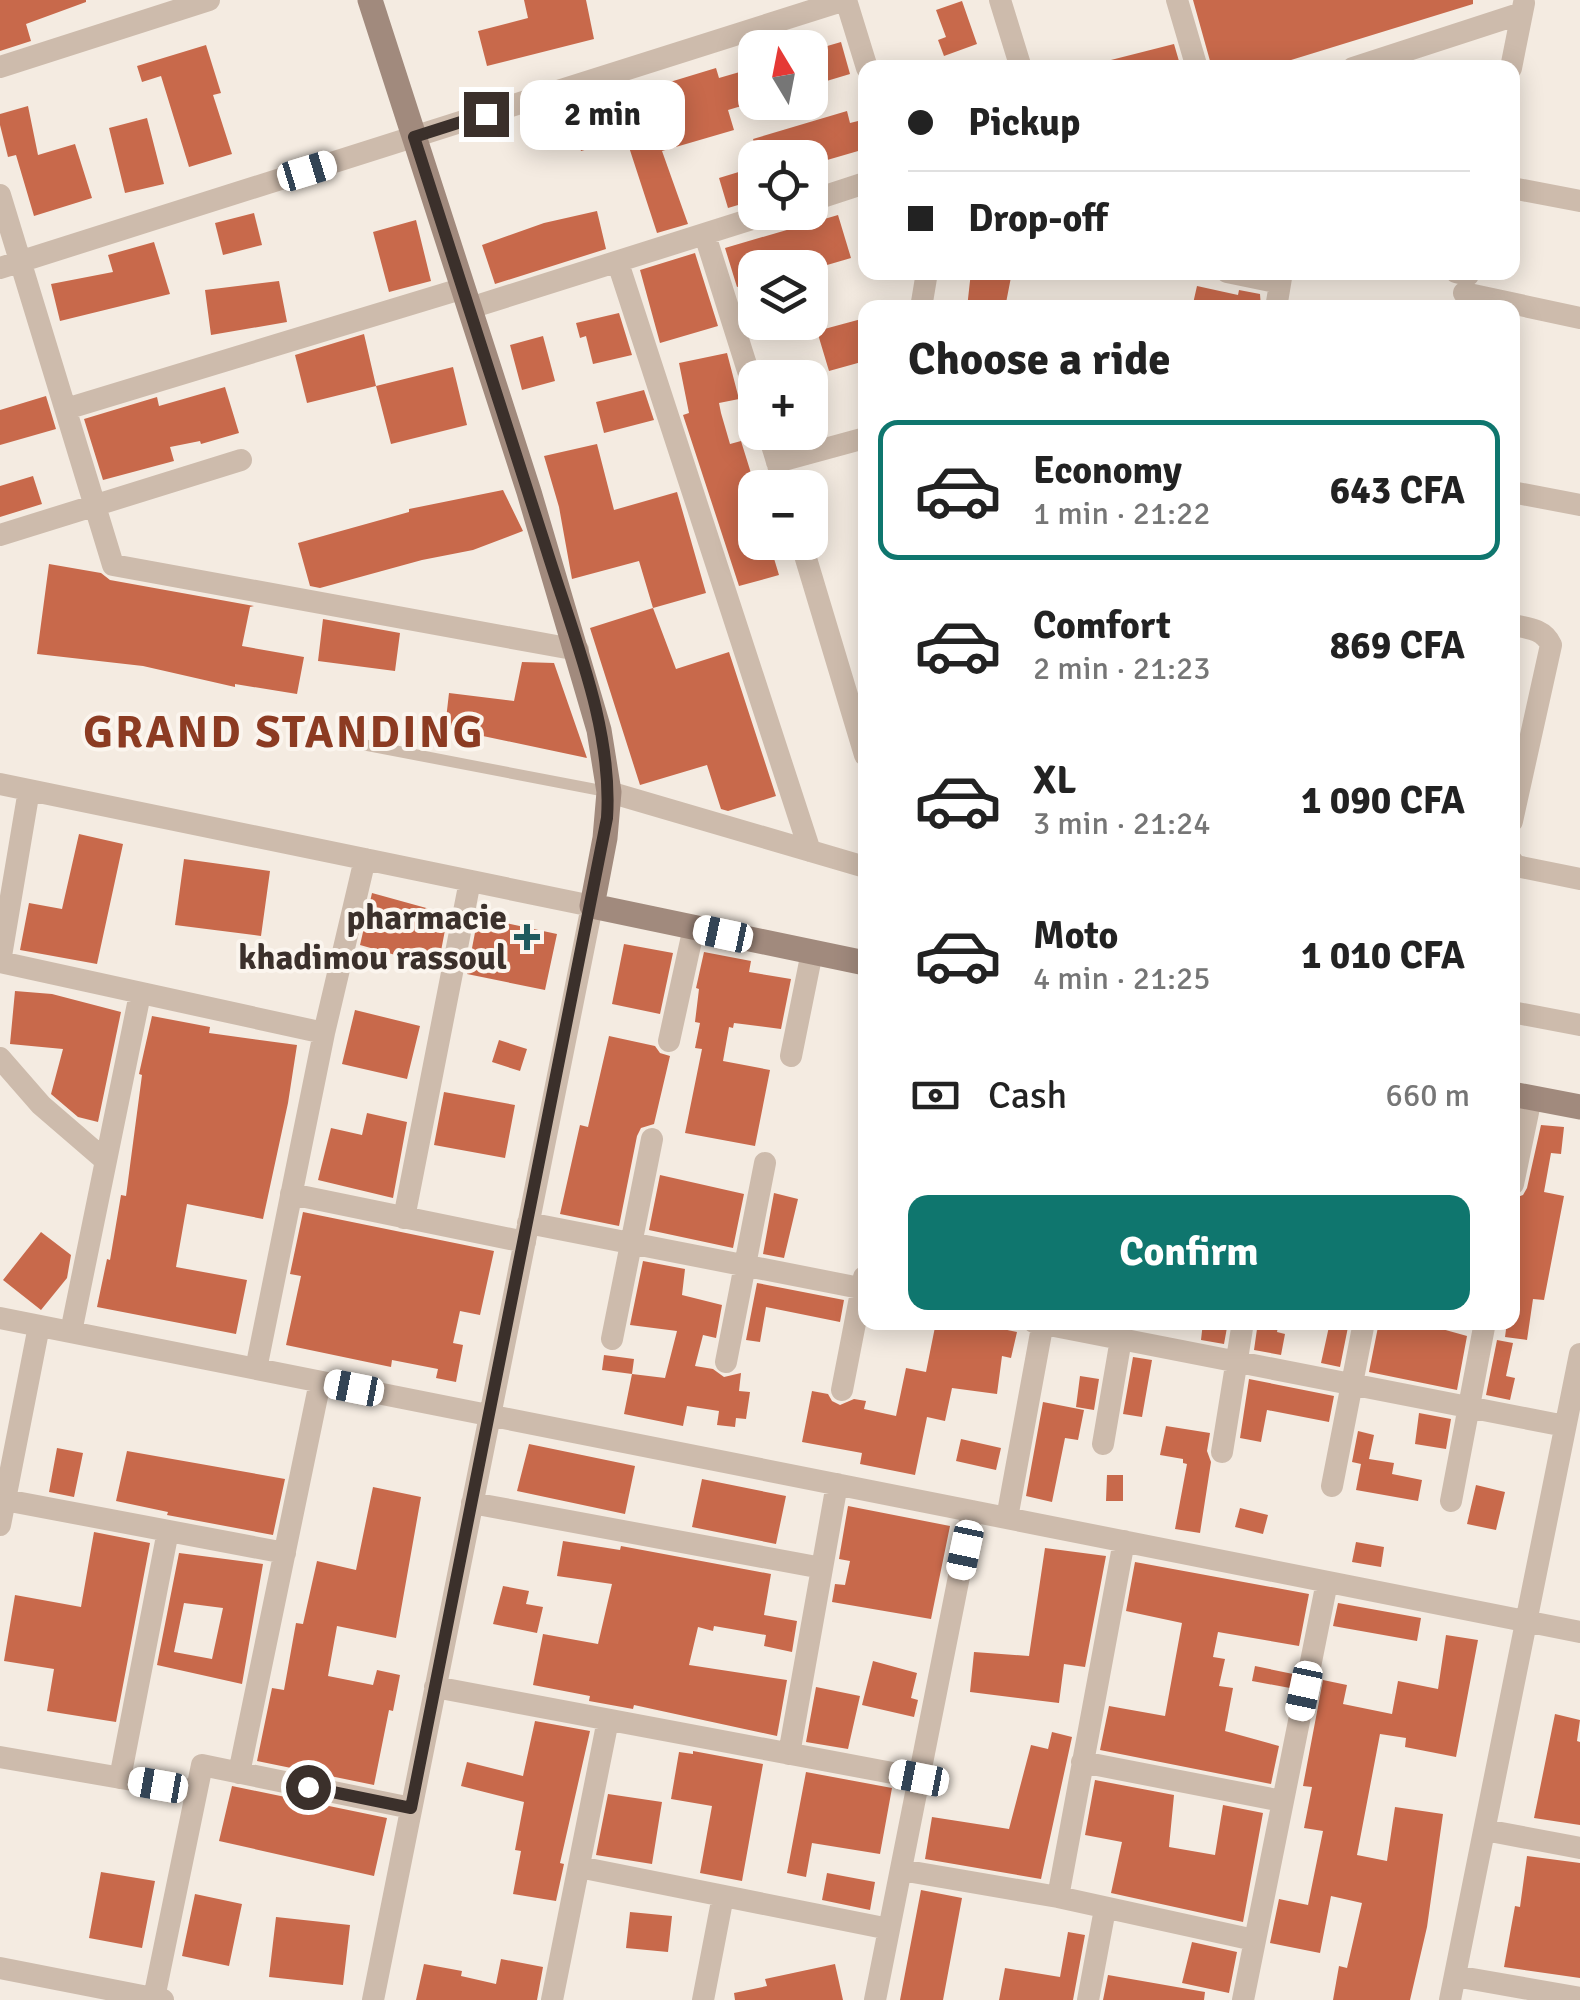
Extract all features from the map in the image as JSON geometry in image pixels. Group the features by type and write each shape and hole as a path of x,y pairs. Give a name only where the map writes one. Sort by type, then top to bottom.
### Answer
{"street":[{"path":"0,67 209,0"},
{"path":"370,0 578,650 600,730 609,792 592,906 373,2000"},
{"path":"10,265 845,0 864,60"},
{"path":"1000,0 1019,60"},
{"path":"1176,0 1195,60"},
{"path":"1376,60 1524,6"},
{"path":"1513,60 1524,6"},
{"path":"828,195 858,185"},
{"path":"1520,189 1580,200"},
{"path":"0,195 10,265 66,410 113,565 578,650"},
{"path":"66,410 467,298 618,263 738,224"},
{"path":"705,235 745,360"},
{"path":"618,263 810,850"},
{"path":"1464,284 1519,300"},
{"path":"1520,300 1580,318"},
{"path":"777,462 858,440"},
{"path":"773,450 779,470"},
{"path":"0,536 241,460"},
{"path":"1520,494 1580,505"},
{"path":"807,560 855,693"},
{"path":"1520,627 1538,630 1548,636 1551,645 1520,786"},
{"path":"0,784 858,962"},
{"path":"29,790 0,962 324,1032"},
{"path":"609,792 858,864"},
{"path":"256,1369 324,1032 365,859"},
{"path":"1520,867 1580,879"},
{"path":"404,1218 470,881"},
{"path":"669,1041 694,927"},
{"path":"791,1056 812,952"},
{"path":"71,1332 140,994"},
{"path":"1520,1014 1580,1025"},
{"path":"0,1058 42,1105 106,1161"},
{"path":"1522,1096 1580,1107"},
{"path":"612,1339 652,1139"},
{"path":"726,1362 766,1163"},
{"path":"291,1194 404,1218 631,1243 858,1283"},
{"path":"842,1390 858,1313"},
{"path":"0,1318 1580,1632"},
{"path":"0,1525 39,1326"},
{"path":"1006,1518 1039,1330"},
{"path":"1073,1330 1565,1426"},
{"path":"1222,1452 1241,1330"},
{"path":"1332,1486 1362,1330"},
{"path":"1451,1501 1484,1330"},
{"path":"1103,1444 1121,1340"},
{"path":"1450,2000 1580,1354"},
{"path":"240,1773 320,1382"},
{"path":"789,1754 837,1484"},
{"path":"2,1500 285,1553"},
{"path":"472,1503 822,1568"},
{"path":"875,2000 972,1511"},
{"path":"120,1778 168,1531"},
{"path":"1058,1897 1124,1541"},
{"path":"1243,2000 1327,1582"},
{"path":"436,1687 919,1778"},
{"path":"552,2000 608,1720"},
{"path":"0,1757 196,1791"},
{"path":"1082,1762 1282,1801"},
{"path":"0,1968 76,1992 158,1999 202,1765 411,1808"},
{"path":"1484,1830 1580,1848"},
{"path":"579,1868 890,1928"},
{"path":"901,1870 1058,1897 1254,1940"},
{"path":"703,2000 723,1896"},
{"path":"1088,2000 1105,1909"},
{"path":"1455,1976 1580,1998"}],"lane":[{"path":"364,744 609,792"}],"building":[{"path":"0,0 86,2 26,24 31,41 0,51"},
{"path":"524,0 586,0 594,39 487,66 478,31 528,18"},
{"path":"1193,0 1473,0 1473,4 1291,60 1210,60"},
{"path":"962,1 977,44 944,56 938,40 946,37 936,10"},
{"path":"841,42 850,74 828,81 828,46"},
{"path":"1174,44 1179,60 1111,60"},
{"path":"206,45 221,93 213,95 232,154 189,167 161,76 142,82 137,66"},
{"path":"716,68 719,78 738,72 738,107 728,110 734,130 662,151 688,224 657,233 626,138 581,151 572,120 617,108 614,99"},
{"path":"28,106 38,155 75,144 92,198 34,216 16,155 8,157 0,125 0,114"},
{"path":"847,111 850,123 858,121 858,151 828,160 828,140 753,140"},
{"path":"147,118 164,184 125,193 109,128"},
{"path":"738,172 738,205 728,208 719,178"},
{"path":"597,211 606,249 495,284 482,245 544,223"},
{"path":"254,213 262,245 223,255 215,223"},
{"path":"838,215 851,258 828,265 828,250 738,250 737,287 725,248 787,230 828,230 828,218"},
{"path":"416,220 431,281 389,292 373,232"},
{"path":"154,242 170,294 60,321 51,284 113,272 108,255"},
{"path":"695,253 718,326 660,343 640,270"},
{"path":"970,280 1010,280 1007,300 968,300"},
{"path":"279,281 287,322 211,335 205,290"},
{"path":"1197,286 1238,295 1239,290 1260,294 1260,300 1194,300"},
{"path":"619,313 632,355 593,364 586,336 580,338 576,323"},
{"path":"858,320 858,363 829,371 820,340 828,340 828,328"},
{"path":"364,334 376,386 307,403 295,355"},
{"path":"543,336 555,381 522,390 510,345"},
{"path":"727,353 738,399 719,403 730,444 738,442 738,450 744,450 750,470 738,470 738,560 774,560 779,575 739,586 683,415 689,413 679,363"},
{"path":"453,367 467,425 391,444 376,386"},
{"path":"225,387 239,433 201,444 200,441 170,447 174,461 103,480 84,419 157,397 159,406"},
{"path":"644,390 654,420 604,433 596,402"},
{"path":"46,396 56,429 0,445 0,410"},
{"path":"597,444 614,510 677,492 706,593 653,608 639,561 572,579 559,507 544,456"},
{"path":"33,476 42,504 0,517 0,486"},
{"path":"503,490 523,531 473,550 320,588 310,586 298,543 409,509"},
{"path":"49,564 101,573 110,580 254,606 250,607 242,646 304,657 297,694 235,687 143,666 37,654"},
{"path":"653,608 676,669 729,652 776,796 728,811 721,809 707,765 640,785 590,628"},
{"path":"323,619 400,633 395,671 318,661"},
{"path":"522,662 554,663 587,758 445,728 449,693 514,701"},
{"path":"79,834 123,844 97,964 20,950 29,903 62,909"},
{"path":"184,859 270,871 261,936 175,925"},
{"path":"372,893 448,914 438,967 360,945"},
{"path":"478,917 557,934 545,990 467,974"},
{"path":"624,944 673,953 660,1014 612,1004"},
{"path":"704,952 751,961 749,972 791,979 781,1029 734,1023 733,1028 729,1027 723,1061 770,1070 755,1146 685,1133 702,1049 695,1048 700,1023 695,1022 699,989 696,988"},
{"path":"15,991 52,994 121,1012 98,1122 78,1117 51,1094 63,1049 10,1044"},
{"path":"355,1010 420,1026 407,1079 342,1064"},
{"path":"152,1016 210,1027 209,1033 297,1045 263,1219 187,1204 176,1267 247,1280 236,1334 97,1307 121,1195 126,1196 142,1075 139,1074"},
{"path":"609,1036 655,1046 660,1053 670,1056 654,1124 641,1128 637,1136 619,1226 560,1214 580,1125 588,1127"},
{"path":"499,1040 527,1049 520,1071 492,1062"},
{"path":"444,1092 515,1105 505,1158 434,1145"},
{"path":"367,1113 407,1122 393,1198 318,1180 331,1128 362,1135"},
{"path":"1541,1125 1564,1127 1561,1154 1551,1153 1544,1192 1564,1196 1544,1300 1533,1299 1527,1340 1505,1337 1506,1330 1520,1330 1520,1196 1527,1188"},
{"path":"660,1175 744,1194 733,1248 649,1230"},
{"path":"774,1193 798,1199 784,1258 763,1254"},
{"path":"303,1212 494,1251 480,1315 460,1311 453,1343 463,1345 456,1382 436,1378 438,1369 392,1360 391,1367 286,1345 301,1276 290,1274"},
{"path":"41,1232 71,1255 67,1278 41,1310 3,1280"},
{"path":"643,1261 685,1269 682,1295 722,1305 716,1338 703,1335 695,1366 713,1369 724,1377 741,1373 739,1391 750,1392 746,1419 736,1418 735,1427 717,1425 719,1411 687,1406 683,1426 624,1414 632,1374 665,1378 677,1331 630,1325"},
{"path":"757,1283 844,1300 840,1322 766,1307 760,1342 746,1340"},
{"path":"934,1330 1017,1332 1011,1358 1002,1356 997,1394 952,1388 945,1421 927,1417 915,1475 860,1464 862,1453 802,1442 812,1391 828,1394 840,1405 854,1399 866,1401 864,1409 896,1416 906,1368 926,1372"},
{"path":"1202,1330 1227,1330 1224,1344 1201,1340"},
{"path":"1257,1330 1285,1334 1281,1355 1254,1350"},
{"path":"1328,1330 1347,1330 1340,1367 1321,1363"},
{"path":"1377,1330 1446,1330 1467,1336 1457,1390 1369,1372"},
{"path":"1497,1340 1513,1343 1506,1376 1515,1378 1510,1400 1486,1395"},
{"path":"604,1355 634,1359 632,1374 602,1370"},
{"path":"1133,1357 1152,1360 1142,1417 1123,1414"},
{"path":"1080,1376 1099,1379 1094,1410 1076,1407"},
{"path":"1249,1379 1334,1396 1329,1422 1267,1410 1261,1442 1240,1438"},
{"path":"1043,1402 1084,1410 1078,1440 1065,1438 1052,1502 1026,1496"},
{"path":"1419,1413 1451,1419 1446,1449 1415,1444"},
{"path":"1166,1426 1210,1433 1207,1451 1211,1462 1200,1533 1175,1529 1187,1464 1183,1459 1160,1455"},
{"path":"1358,1431 1374,1435 1369,1459 1394,1463 1392,1474 1422,1480 1418,1501 1356,1490 1361,1464 1352,1462"},
{"path":"961,1439 1001,1448 996,1470 956,1461"},
{"path":"529,1444 635,1466 625,1514 517,1491"},
{"path":"57,1448 83,1453 74,1497 49,1492"},
{"path":"127,1451 285,1479 273,1535 116,1501"},
{"path":"1107,1475 1123,1475 1123,1501 1106,1501"},
{"path":"702,1479 786,1496 776,1544 692,1527"},
{"path":"1476,1485 1505,1492 1496,1530 1467,1524"},
{"path":"373,1487 421,1497 396,1638 337,1626 328,1676 373,1685 377,1670 400,1675 374,1785 257,1761 272,1688 284,1690 296,1623 303,1624 317,1561 356,1570"},
{"path":"848,1506 950,1526 931,1619 832,1602 835,1584 845,1585 850,1561 839,1559"},
{"path":"1240,1508 1268,1515 1263,1534 1235,1527"},
{"path":"94,1532 150,1543 116,1722 47,1711 54,1669 4,1661 15,1595 81,1607"},
{"path":"563,1541 620,1550 621,1546 771,1574 764,1615 797,1621 792,1652 764,1646 766,1635 698,1627 689,1665 787,1680 777,1736 634,1705 633,1709 589,1701 590,1696 533,1685 543,1634 598,1644 612,1584 557,1576"},
{"path":"1356,1542 1384,1547 1381,1567 1352,1562"},
{"path":"1045,1548 1106,1556 1085,1667 1064,1664 1059,1703 970,1692 974,1652 1029,1656"},
{"path":"179,1553 263,1564 242,1684 157,1665","holes":["184,1603 223,1608 212,1659 174,1652"]},
{"path":"1135,1562 1309,1594 1299,1646 1218,1632 1213,1657 1225,1659 1219,1686 1233,1688 1225,1731 1279,1746 1271,1784 1100,1750 1109,1706 1165,1716 1182,1623 1126,1611"},
{"path":"503,1586 529,1591 526,1604 543,1607 537,1633 493,1624"},
{"path":"1338,1603 1421,1618 1417,1641 1333,1626"},
{"path":"1446,1635 1478,1640 1456,1757 1405,1747 1406,1738 1380,1734 1357,1855 1387,1861 1395,1807 1443,1814 1427,1927 1410,2000 1333,2000 1339,1966 1347,1968 1362,1903 1331,1896 1320,1953 1270,1943 1279,1899 1308,1905 1323,1831 1304,1828 1312,1787 1303,1786 1323,1680 1347,1685 1343,1704 1392,1714 1398,1681 1438,1689"},
{"path":"873,1661 917,1673 911,1698 918,1700 914,1717 862,1705"},
{"path":"1255,1666 1293,1674 1290,1688 1252,1681"},
{"path":"816,1687 860,1696 848,1749 806,1742"},
{"path":"1555,1714 1580,1720 1580,1825 1534,1818"},
{"path":"535,1721 590,1731 560,1863 564,1864 556,1901 513,1894 521,1851 515,1850 524,1802 461,1786 467,1762 523,1776"},
{"path":"1052,1732 1072,1737 1041,1879 925,1859 932,1817 1009,1829 1031,1745 1048,1749"},
{"path":"679,1752 763,1764 742,1881 700,1873 712,1806 671,1799"},
{"path":"806,1772 892,1788 880,1854 812,1843 806,1877 787,1873"},
{"path":"1095,1780 1174,1795 1169,1847 1215,1855 1223,1805 1263,1813 1243,1922 1111,1893 1122,1842 1085,1835"},
{"path":"232,1786 387,1818 374,1876 219,1841"},
{"path":"608,1794 662,1802 652,1864 596,1855"},
{"path":"1527,1856 1580,1863 1580,1978 1504,1967 1515,1906 1520,1907"},
{"path":"101,1872 155,1881 142,1948 89,1938"},
{"path":"827,1873 875,1882 870,1910 822,1900"},
{"path":"921,1890 962,1898 943,2000 900,2000"},
{"path":"195,1894 242,1904 229,1966 182,1956"},
{"path":"630,1912 672,1916 668,1952 626,1948"},
{"path":"276,1917 350,1925 343,1985 269,1977"},
{"path":"1068,1932 1085,1935 1073,2000 999,2000 1005,1968 1060,1977"},
{"path":"1192,1942 1237,1952 1229,1993 1182,1983"},
{"path":"501,1959 543,1967 537,2000 416,2000 424,1964 462,1971 461,1976 496,1984"},
{"path":"835,1964 843,2000 735,2000 734,1993 767,1986 765,1979"},
{"path":"1108,1975 1205,1992 1204,2000 1103,2000"}],"place":[{"name":"pharmacie khadimou rassoul","path":"527,937"}],"district":[{"name":"GRAND STANDING","path":"284,731"}],"route":[{"path":"308,1787 411,1808 605,838 609,792 600,730 414,137 486,114"}]}
